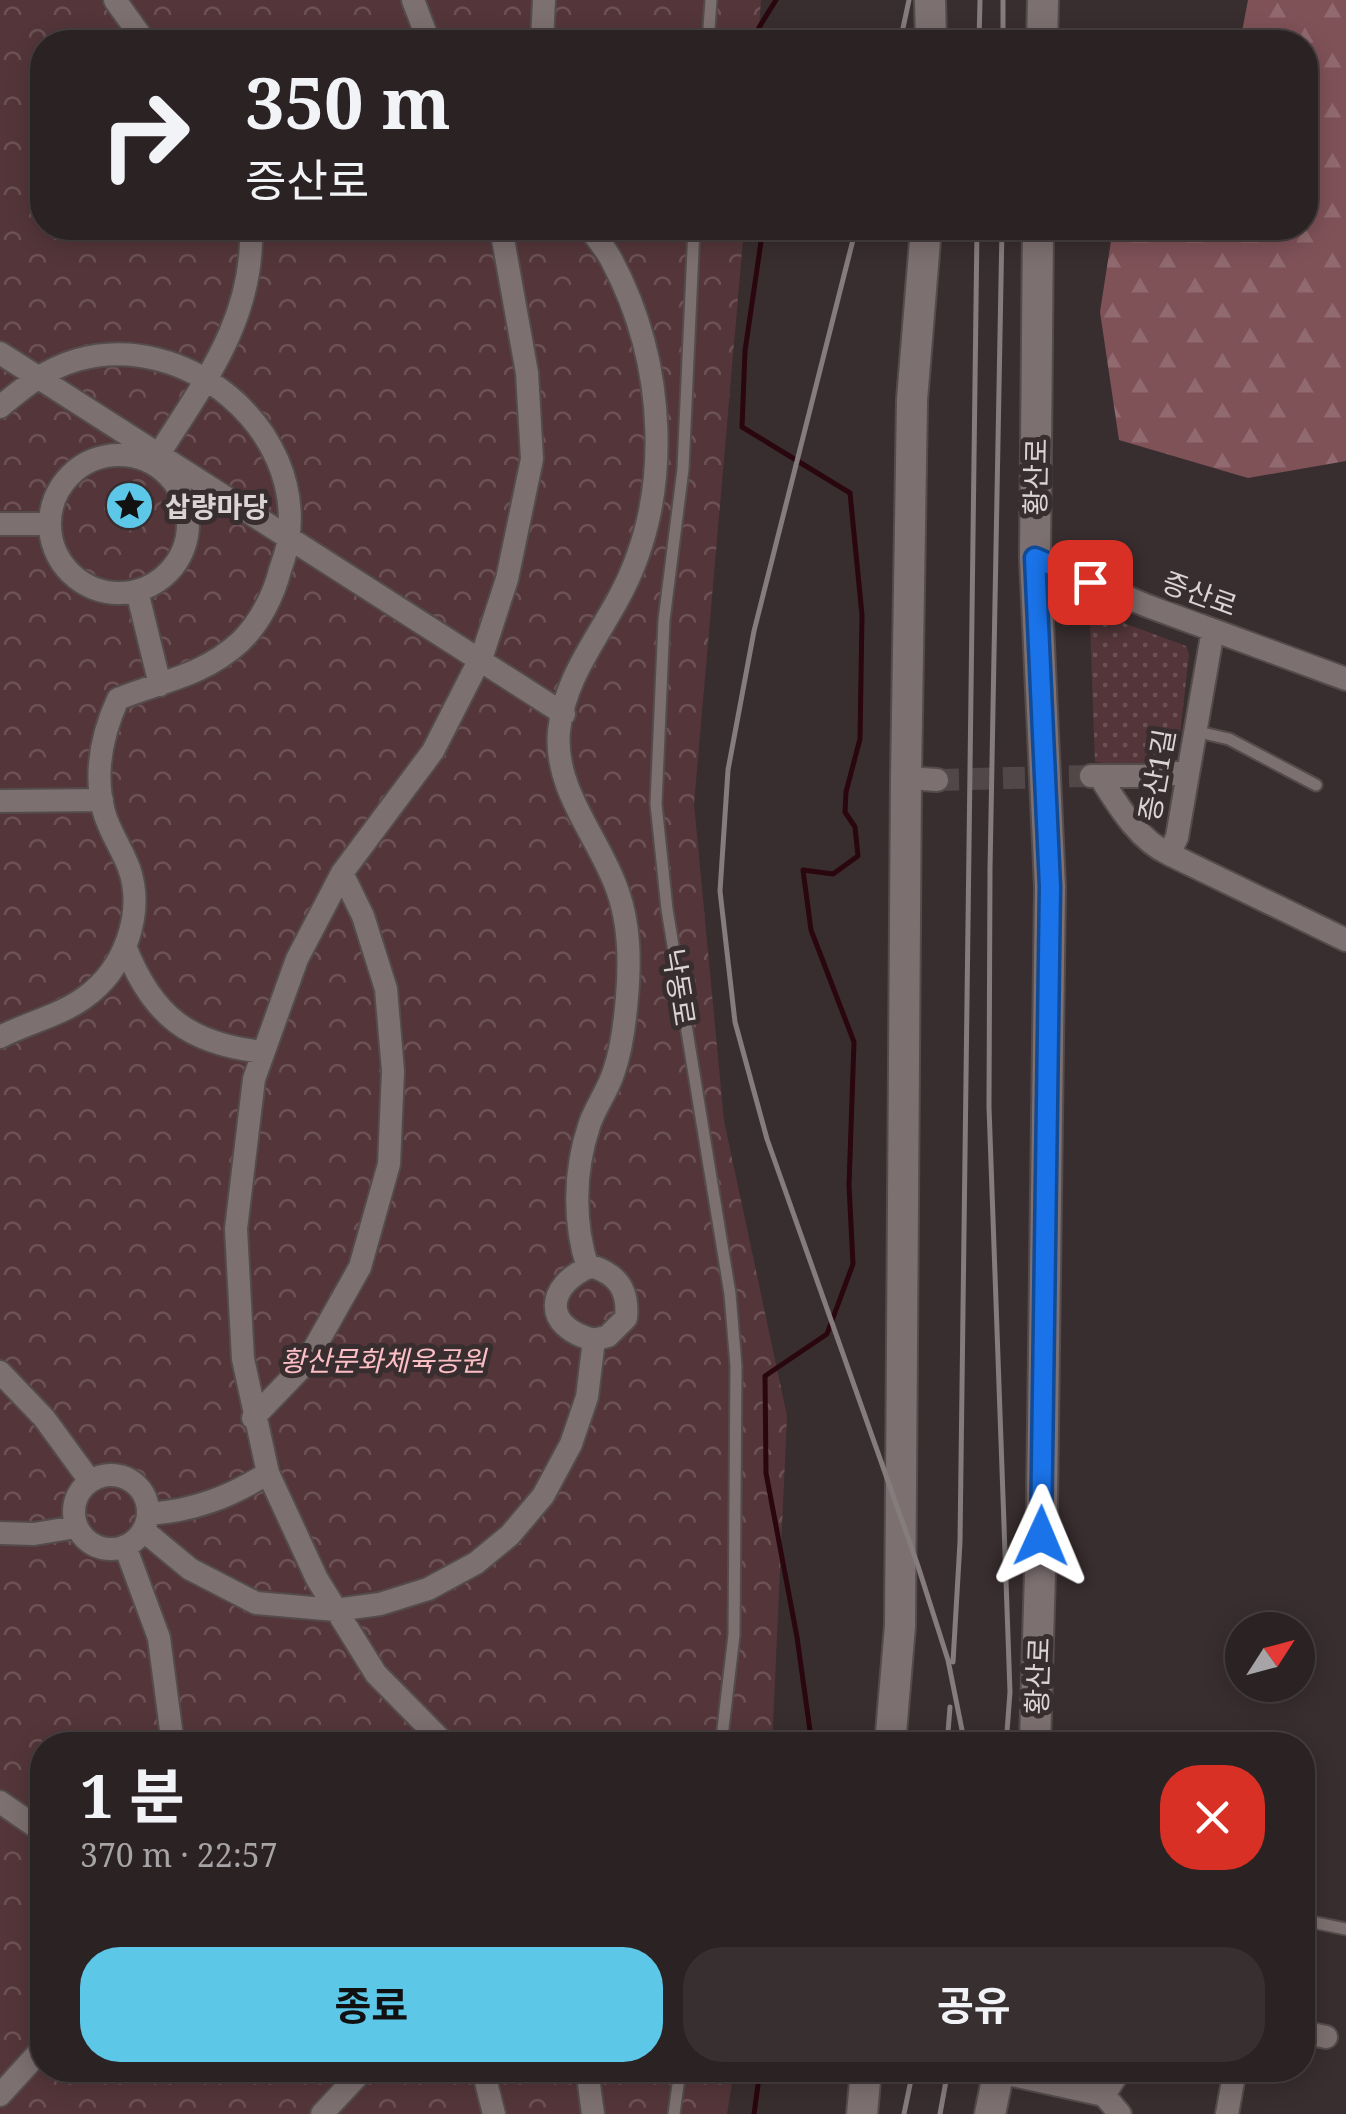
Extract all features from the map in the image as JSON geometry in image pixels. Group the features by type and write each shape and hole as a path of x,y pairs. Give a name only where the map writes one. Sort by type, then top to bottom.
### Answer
{"street":[{"path":"114,0 136,30"},
{"path":"413,0 424,30"},
{"path":"543,30 544,0"},
{"path":"930,0 931,30"},
{"path":"1042,30 1043,0"},
{"path":"159,454 206,378 240,312 249,281 251,240"},
{"path":"433,1732 376,1674 297,1539 268,1473 243,1359 236,1229 254,1078 297,959 342,872 433,752 480,660 506,580 532,459 528,373 503,240"},
{"path":"588,1268 581,1248 578,1214 580,1159 590,1123 617,1060 630,948 619,893 576,809 559,732 580,662 618,600 641,545 659,445 642,340 610,258 598,240"},
{"path":"891,1732 900,1626 912,400 925,240"},
{"name":"황산로","path":"1035,1732 1050,887 1035,558 1038,240"},
{"path":"0,353 564,714"},
{"path":"0,407 37,377 78,360 122,354 166,360 206,378 244,408 271,446 286,491 289,539 274,594 242,641 195,674 118,699 106,727 101,756 102,800 130,870 135,897 133,923 125,946 108,974 85,998 0,1038"},
{"path":"125,455 147,460 166,472 184,501 188,534 182,555 168,573 137,591 107,593 84,584 66,570 54,549 49,524 63,482 80,466 102,456 125,455"},
{"path":"0,524 49,524"},
{"name":"증산로","path":"1035,558 1145,605 1346,679"},
{"path":"137,591 160,685"},
{"name":"증산1길","path":"1213,630 1177,837 1169,854 1346,940"},
{"path":"1169,854 1154,847 1094,776 1188,772"},
{"path":"906,778 937,780"},
{"path":"0,800 102,800"},
{"path":"254,1418 306,1364 360,1267 389,1164 393,1071 386,989 362,916 342,872"},
{"path":"125,946 147,994 161,1012 206,1040 263,1052"},
{"path":"588,1268 614,1275 626,1292 628,1307 626,1318 616,1330 594,1340 564,1327 555,1310 556,1292 588,1268"},
{"path":"268,1473 208,1504 146,1522 125,1546 106,1549 94,1545 76,1527 75,1502 80,1490 90,1481 112,1474 134,1482 142,1491 146,1522 190,1569 256,1603 336,1610 380,1604 428,1589 476,1563 510,1534 542,1496 570,1444 586,1397 594,1340"},
{"path":"0,1372 44,1418 90,1481"},
{"path":"0,1532 34,1534 76,1527"},
{"path":"125,1546 159,1638 172,1732"},
{"path":"0,1802 30,1823"},
{"path":"1315,2035 1326,2037"},
{"path":"0,2095 30,2062"},
{"path":"322,2114 352,2082"},
{"path":"486,2082 494,2114"},
{"path":"589,2082 593,2114"},
{"path":"862,2114 865,2082"},
{"path":"990,2114 997,2082"},
{"path":"1047,2082 1104,2095 1120,2114"},
{"path":"1104,2095 1112,2082"},
{"path":"1226,2114 1233,2082"}],"lane":[{"path":"709,30 711,0"},
{"name":"낙동로","path":"693,240 682,469 664,620 656,804 667,909 730,1294 736,1366 734,1636 723,1732"},
{"path":"1194,732 1228,740 1316,785"},
{"path":"1315,1923 1346,1929"},
{"path":"674,2114 678,2082"}],"green space":[{"name":"황산문화체육공원","path":"0,0 761,0 759,30 30,30 30,240 743,240 694,804 724,1121 787,1416 773,1732 30,1732 30,2082 732,2082 727,2114 0,2114"},
{"path":"1248,0 1346,0 1346,461 1248,478 1119,440 1100,312 1111,240 1318,240 1318,30 1242,30"},
{"path":"1099,614 1186,646 1189,654 1179,743 1172,754 1150,768 1095,762 1090,624"}],"waterway":[{"path":"757,30 776,0"},
{"path":"761,240 745,351 742,427 850,493 862,615 860,739 846,792 845,812 855,827 858,856 833,874 803,870 811,930 854,1042 849,1185 853,1264 827,1334 765,1376 766,1473 810,1732"},
{"path":"754,2114 758,2082"}],"tunnel":[{"path":"937,780 1087,776"}],"railway":[{"path":"903,30 909,0"},
{"path":"979,30 980,0"},
{"path":"1003,0 1003,30"},
{"path":"853,240 754,631 728,770 720,891 735,1022 767,1139 918,1566 948,1660 962,1732"},
{"path":"953,1662 960,1542 977,240"},
{"path":"1002,240 989,1107 1010,1692 1007,1732"},
{"path":"948,1732 950,1707"},
{"path":"904,2114 911,2082"},
{"path":"940,2114 946,2082"}],"place":[{"name":"삽량마당","path":"130,506"}],"route":[{"path":"1041,1536 1050,887 1035,558 1090,582"}]}
